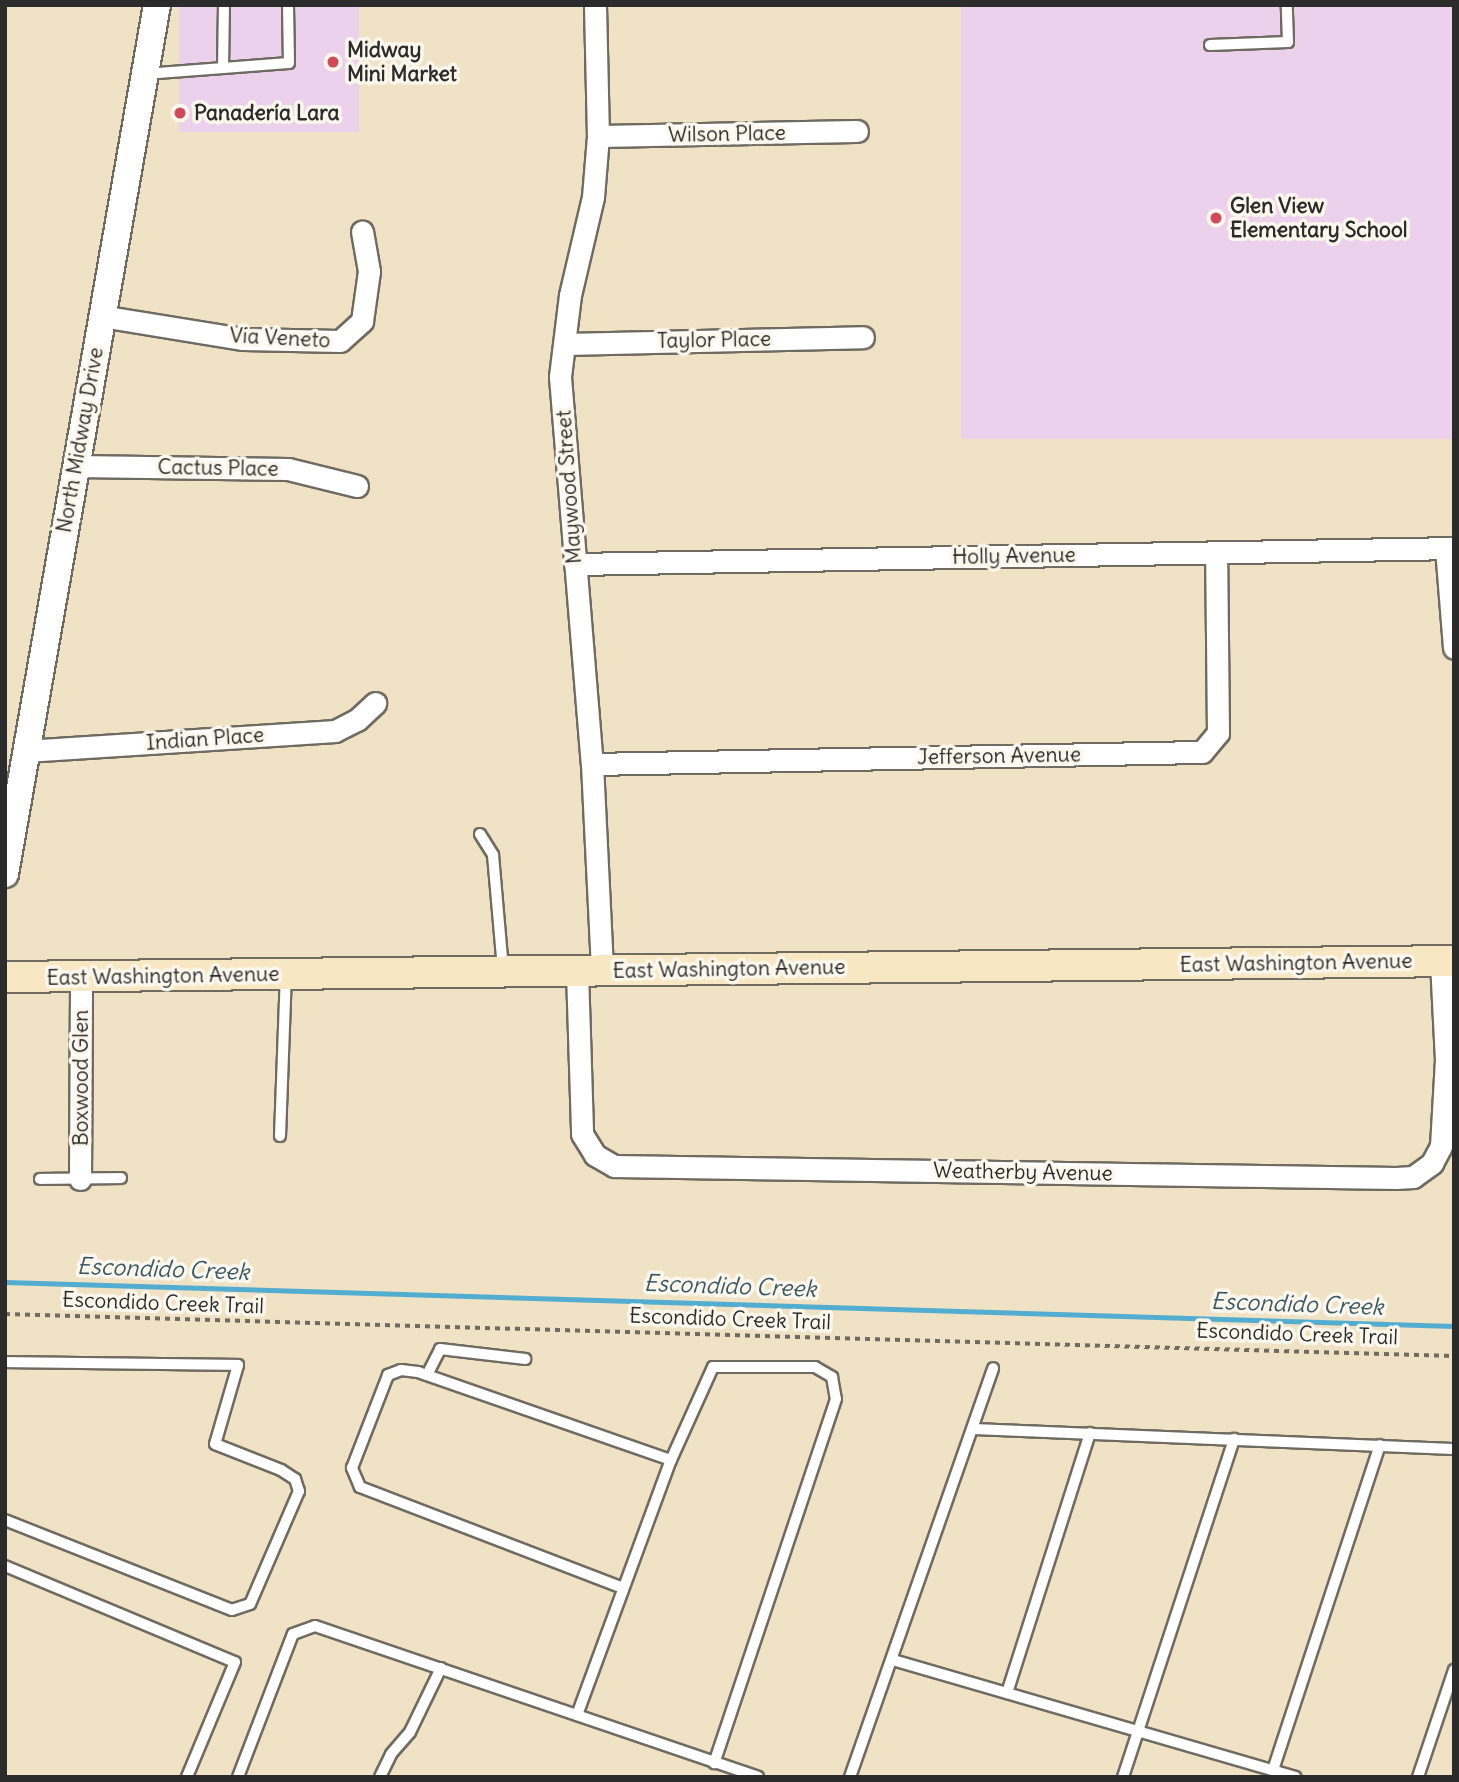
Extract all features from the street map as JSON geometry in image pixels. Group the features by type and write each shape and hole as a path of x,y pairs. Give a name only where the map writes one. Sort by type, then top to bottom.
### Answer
{"main road":[{"name":"East Washington Avenue","path":"5,976 1447,961"}],"street":[{"name":"North Midway Drive","path":"5,874 157,5"},
{"name":"Maywood Street","path":"589,971 592,764 560,377 570,295 593,197 598,136 595,5"},
{"name":"Wilson Place","path":"598,136 857,131"},
{"name":"Via Veneto","path":"101,316 243,339 340,341 362,321 369,271 362,232"},
{"name":"Taylor Place","path":"565,344 863,337"},
{"name":"Cactus Place","path":"76,466 288,469 358,486"},
{"name":"Holly Avenue","path":"575,564 1450,548"},
{"path":"1450,548 1454,648"},
{"name":"Jefferson Avenue","path":"592,764 1202,752 1218,733 1216,553"},
{"name":"Indian Place","path":"25,751 335,730 357,720 375,703"},
{"name":"Weatherby Avenue","path":"589,971 582,1133 595,1155 614,1166 1396,1178 1413,1177 1432,1163 1441,1146 1446,1060 1447,961"},
{"name":"Boxwood Glen","path":"80,1179 82,977"}],"lane":[{"path":"223,68 224,5"},
{"path":"145,74 289,64 288,5"},
{"path":"1210,45 1288,42 1287,5"},
{"path":"480,834 493,855 504,972"},
{"path":"280,1136 286,975"},
{"path":"40,1179 121,1178"},
{"path":"428,1375 440,1349 525,1359"},
{"path":"5,1362 238,1365 215,1444 281,1470 295,1479 299,1491 250,1604 232,1610 5,1520"},
{"path":"577,1715 671,1460 713,1367 815,1367 832,1377 836,1399 714,1763"},
{"path":"850,1777 993,1368"},
{"path":"623,1588 360,1487 352,1468 388,1375 401,1370 428,1375 671,1460"},
{"path":"973,1429 1454,1449"},
{"path":"1007,1693 1090,1433"},
{"path":"1123,1777 1234,1439"},
{"path":"1273,1770 1380,1446"},
{"path":"5,1566 235,1662 187,1777"},
{"path":"238,1777 293,1634 315,1626 758,1777"},
{"path":"892,1660 1295,1777"},
{"path":"380,1777 391,1754 410,1732 441,1668"},
{"path":"1418,1777 1454,1670"}],"path":[{"name":"Escondido Creek Trail","path":"5,1314 1454,1356"}],"shaded area":[{"path":"179,5 359,5 359,132 179,132"},
{"name":"Glen View Elementary School","path":"961,5 1454,5 1454,439 961,439"}],"waterway":[{"name":"Escondido Creek","path":"5,1282 1454,1326"}],"place":[{"name":"Midway Mini Market","path":"333,62"},
{"name":"Panadería Lara","path":"180,113"},
{"name":"Glen View Elementary School","path":"1216,218"}]}
